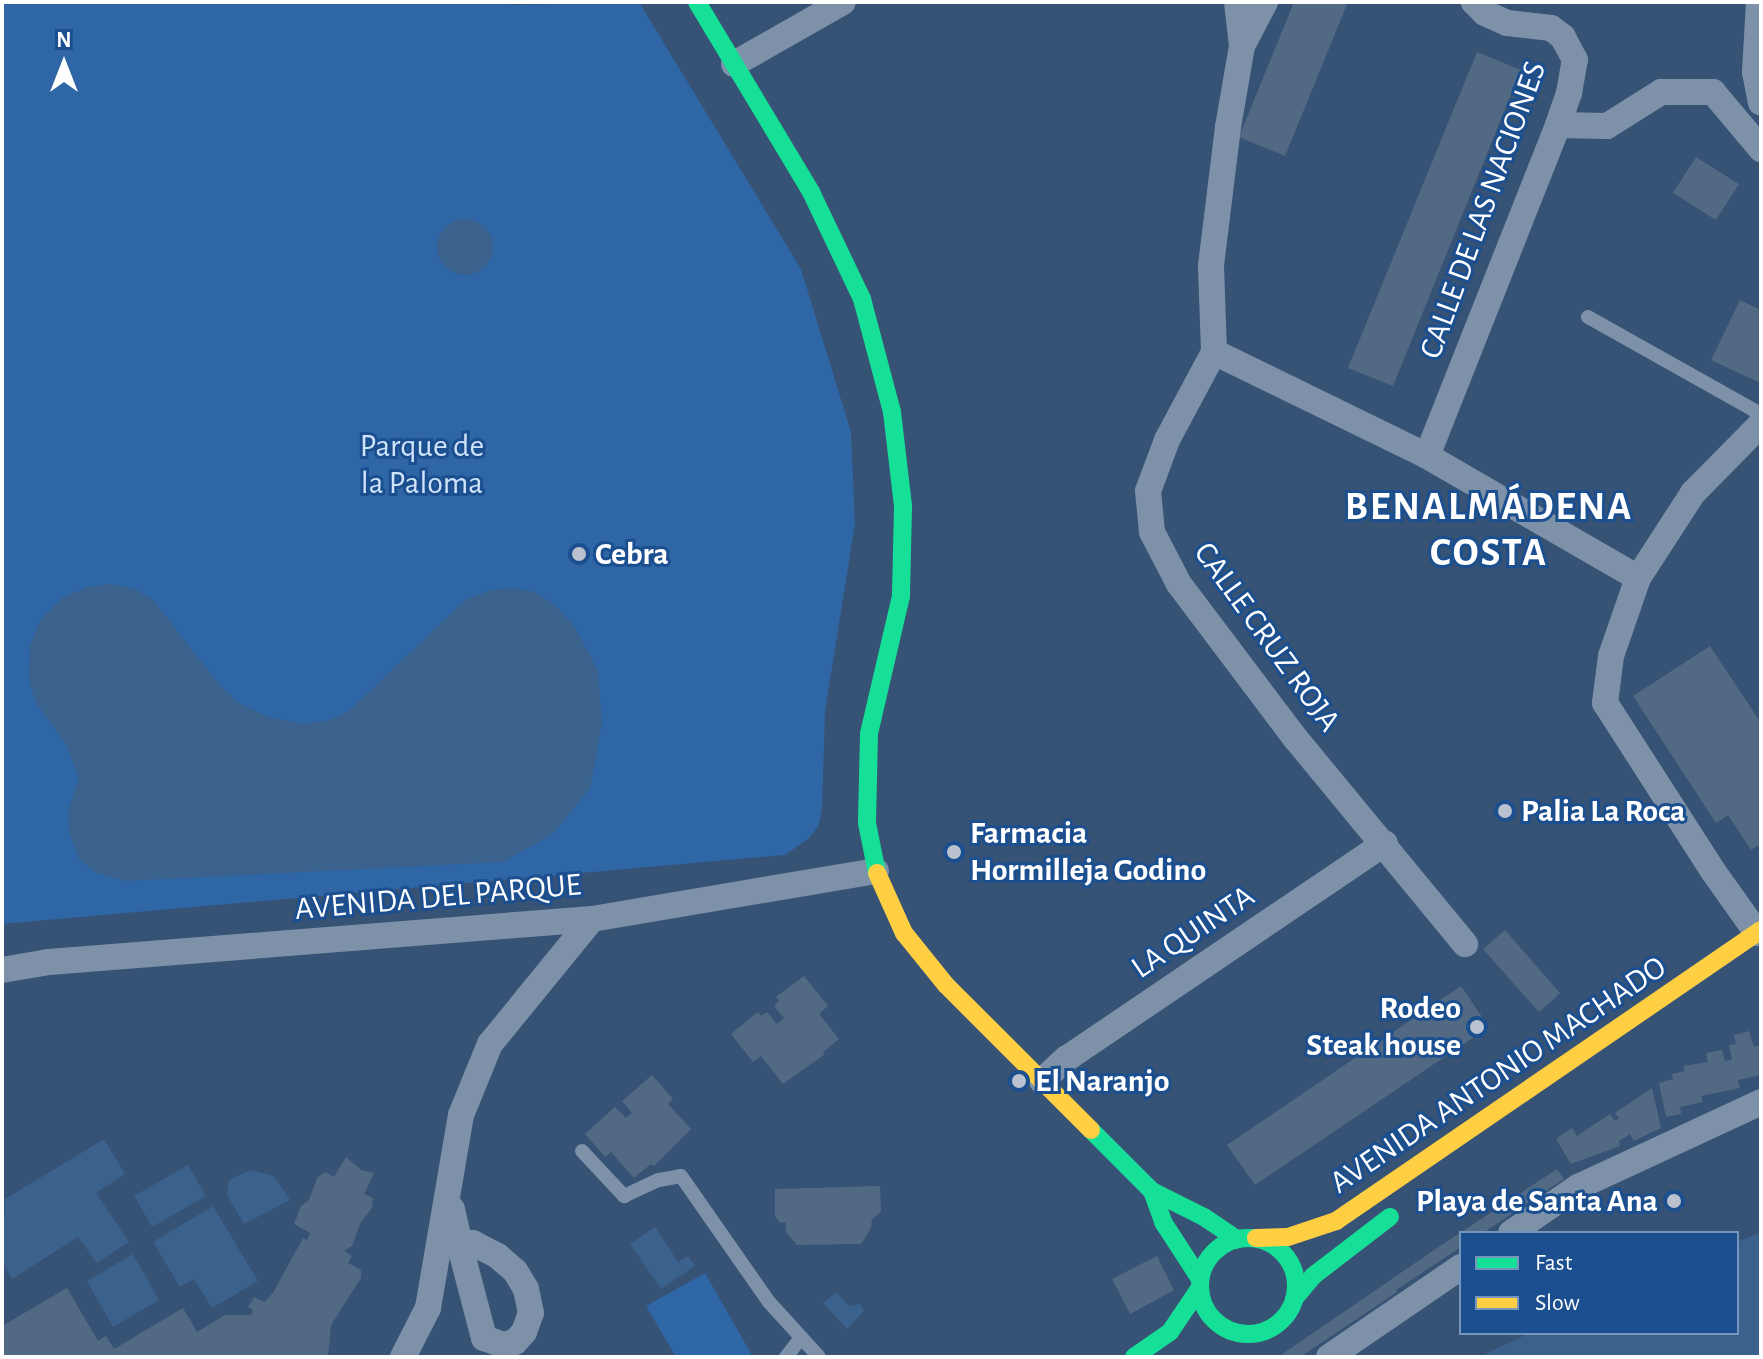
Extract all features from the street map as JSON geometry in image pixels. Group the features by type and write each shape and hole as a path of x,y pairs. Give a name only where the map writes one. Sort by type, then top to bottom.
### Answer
{"street":[{"path":"697,2 811,192 862,299 892,412 903,506 901,596 869,734 867,823 876,871 904,933 937,975 1152,1191 1219,1226 1237,1239"},
{"path":"734,64 843,2"},
{"path":"1237,2 1242,46 1228,127 1211,266 1214,352 1427,456 1638,578"},
{"path":"1242,46 1265,2"},
{"name":"CALLE DE LAS NACIONES","path":"1427,456 1558,125 1569,93 1575,60 1563,37 1551,28 1507,23 1485,13 1474,2"},
{"path":"1759,2 1755,72 1761,102"},
{"path":"1558,125 1607,126 1661,92 1713,92 1761,149"},
{"name":"CALLE CRUZ ROJA","path":"1214,352 1167,440 1148,491 1152,532 1179,584 1296,739 1385,843 1465,944"},
{"path":"1759,932 1713,871 1605,703 1611,656 1638,578 1693,493 1761,424"},
{"name":"LA QUINTA","path":"1042,1081 1066,1059 1385,843"},
{"name":"AVENIDA DEL PARQUE","path":"2,970 49,962 592,919 876,871"},
{"path":"403,1357 428,1308 461,1115 490,1044 592,919"},
{"name":"AVENIDA ANTONIO MACHADO","path":"1256,1238 1288,1237 1336,1221 1759,932"},
{"path":"1514,1231 1578,1187 1761,1102"},
{"path":"447,1190 462,1254 492,1349 515,1342 524,1332 531,1313 526,1289 515,1271 498,1256 473,1243 467,1243 462,1254"},
{"path":"1152,1191 1163,1222 1200,1284 1212,1318 1240,1334 1256,1334"},
{"name":"AVENIDA ANTONIO MACHADO","path":"1294,1299 1313,1276 1411,1203"},
{"path":"1134,1357 1170,1332 1200,1284 1212,1253 1237,1239 1256,1238 1272,1244 1288,1261 1296,1283 1294,1299 1276,1325 1226,1347"},
{"path":"1329,1357 1459,1268"}],"lane":[{"path":"1588,317 1761,414"},
{"path":"582,1151 624,1196 659,1180 681,1176 769,1302 819,1357"},
{"path":"786,1357 801,1338"}],"green space":[{"name":"Parque de la Paloma","path":"2,2 509,2 511,5 639,2 801,269 851,432 855,524 825,711 822,809 818,827 808,839 785,855 2,924"},
{"path":"705,1273 753,1357 676,1357 646,1306"}],"shaded area":[{"path":"465,219 485,227 493,247 485,267 465,275 445,267 437,247 445,227"},
{"path":"112,584 135,589 153,600 218,683 240,704 269,717 304,724 329,720 348,712 465,600 491,590 514,588 535,592 554,604 575,627 598,671 602,724 590,788 552,835 502,862 125,881 96,873 79,859 69,832 68,811 79,777 65,743 36,703 29,681 30,646 41,619 62,598 87,587"},
{"path":"104,1139 125,1174 96,1193 129,1242 97,1263 78,1237 12,1279 2,1261 5,1199"},
{"path":"188,1165 206,1196 152,1227 134,1196"},
{"path":"250,1170 274,1176 290,1200 244,1224 227,1195 229,1180"},
{"path":"213,1206 258,1281 212,1308 194,1279 180,1287 153,1242"},
{"path":"655,1227 678,1262 688,1256 695,1266 661,1289 630,1244"},
{"path":"1761,1232 1761,1357 1479,1357 1525,1335 1739,1335 1739,1241"},
{"path":"133,1254 159,1300 113,1327 87,1281"},
{"path":"836,1292 849,1306 860,1304 864,1311 847,1329 823,1303"}],"building":[{"path":"1294,2 1348,2 1285,156 1239,137"},
{"path":"1477,52 1521,70 1393,386 1348,368"},
{"path":"1696,157 1739,184 1716,220 1673,193"},
{"path":"1740,300 1761,310 1761,375 1758,382 1711,360"},
{"path":"1710,646 1761,723 1761,844 1751,850 1728,815 1716,823 1633,696"},
{"path":"1505,930 1560,993 1539,1012 1483,949"},
{"path":"804,976 828,1006 819,1014 839,1039 823,1052 825,1054 783,1084 761,1056 753,1062 731,1034 758,1012 761,1016 767,1012 777,1024 784,1018 774,1006 779,1001 776,997"},
{"path":"1461,986 1489,1027 1255,1185 1227,1145"},
{"path":"1749,1031 1754,1047 1761,1045 1761,1075 1738,1080 1740,1088 1701,1096 1703,1102 1680,1107 1681,1114 1666,1117 1659,1083 1673,1079 1672,1074 1685,1071 1683,1066 1708,1062 1706,1053 1722,1050 1725,1061 1732,1060 1729,1045 1736,1044 1734,1035"},
{"path":"652,1075 673,1099 668,1104 691,1129 654,1166 651,1164 634,1178 611,1152 605,1157 585,1134 615,1107 626,1118 632,1113 622,1101"},
{"path":"1652,1088 1661,1128 1634,1141 1630,1134 1619,1141 1620,1146 1571,1164 1556,1139 1572,1128 1577,1136 1610,1114 1615,1121 1619,1118 1615,1113"},
{"path":"346,1157 361,1170 374,1173 364,1194 373,1198 372,1208 360,1224 352,1246 344,1251 352,1256 348,1263 361,1270 361,1278 331,1325 328,1357 2,1357 2,1326 67,1288 98,1341 106,1336 114,1349 183,1308 197,1332 225,1315 251,1315 253,1310 248,1307 254,1297 264,1302 273,1293 303,1238 307,1240 310,1233 294,1224 301,1206 309,1200 317,1178 325,1172 334,1177"},
{"path":"1557,1169 1564,1179 1486,1231 1463,1231"},
{"path":"880,1186 881,1212 872,1219 871,1228 861,1244 797,1245 786,1232 786,1222 780,1223 775,1216 775,1189"},
{"path":"1459,1234 1459,1248 1397,1292 1300,1357 1278,1357"},
{"path":"1157,1256 1174,1290 1130,1314 1112,1279"}],"traffic: fast":[{"path":"697,2 811,192 862,299 892,412 903,506 901,596 869,734 867,823 877,873"},
{"path":"1091,1130 1152,1191 1204,1217 1237,1239"},
{"path":"1152,1191 1163,1222 1200,1279"},
{"path":"1294,1299 1313,1276 1390,1217"},
{"path":"1248,1238 1266,1242 1282,1252 1292,1268 1296,1286 1292,1304 1282,1320 1266,1330 1248,1334 1230,1330 1214,1320 1204,1304 1200,1286 1204,1268 1214,1252 1230,1242 1248,1238"},
{"path":"1134,1357 1170,1332 1199,1289"}],"traffic: slow":[{"path":"877,873 904,933 946,985 1091,1130"},
{"path":"1256,1238 1288,1237 1336,1221 1761,930"}],"place":[{"name":"Cebra","path":"579,554"},
{"name":"Palia La Roca","path":"1505,811"},
{"name":"Farmacia Hormilleja Godino","path":"954,852"},
{"name":"Rodeo Steak house","path":"1477,1027"},
{"name":"El Naranjo","path":"1019,1081"},
{"name":"Playa de Santa Ana","path":"1674,1201"}],"district":[{"name":"BENALMÁDENA COSTA","path":"1489,530"}]}
